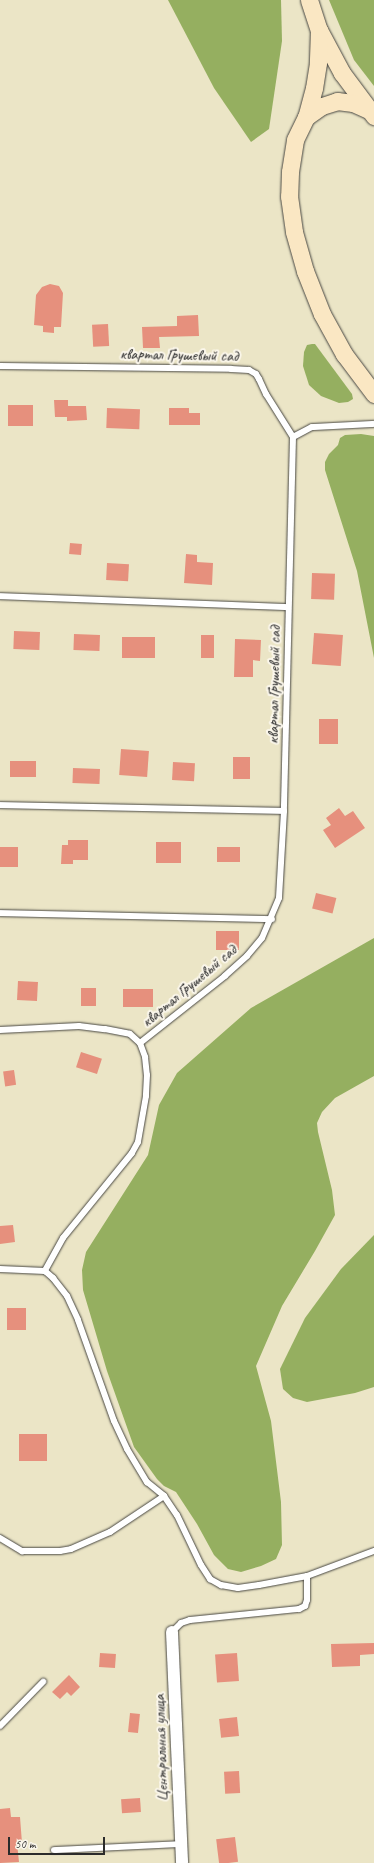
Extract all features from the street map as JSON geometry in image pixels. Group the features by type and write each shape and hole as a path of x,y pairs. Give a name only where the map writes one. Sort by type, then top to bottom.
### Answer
{"street":[{"path":"309,0 319,30 342,73 371,113"},
{"path":"319,30 317,70 306,117 295,140 290,172 289,196 294,232 305,271 322,314 344,354 374,394"},
{"path":"306,117 322,106 337,101 353,103 371,113"},
{"name":"Центральная улица","path":"172,1632 182,1863"}],"lane":[{"name":"квартал Грушевый сад","path":"0,366 249,370 256,374 266,394 293,437 284,811 279,898 272,919 262,938 241,961 225,976 140,1043"},
{"path":"293,437 312,427 374,424"},
{"name":"квартал Грушевый сад","path":"0,596 288,607"},
{"path":"0,805 284,811"},
{"path":"0,913 272,919"},
{"path":"0,1030 78,1026 130,1034 140,1043 145,1057 147,1075 145,1102 138,1142 132,1153 63,1238 45,1271"},
{"path":"0,1269 45,1271 59,1285 86,1338 112,1413 127,1449 147,1482 164,1496 178,1515 201,1565 210,1579 221,1585 238,1588 307,1576 374,1551"},
{"path":"0,1538 22,1552 71,1549 110,1532 164,1496"},
{"path":"172,1632 181,1623 190,1620 299,1609 305,1606 307,1600 307,1576"},
{"path":"0,1726 43,1682"},
{"path":"54,1850 181,1844"}],"green space":[{"path":"168,0 281,0 282,41 269,129 251,142 214,88"},
{"path":"329,0 374,0 374,86 354,60"},
{"path":"315,344 352,394 353,399 348,402 339,403 321,396 309,385 303,366 304,352 307,345"},
{"path":"361,434 374,436 374,658 357,571 325,470 325,462 329,454 338,445 340,438 345,435"},
{"path":"374,938 374,1076 335,1098 322,1112 317,1123 332,1190 335,1215 282,1306 256,1366 271,1421 281,1502 282,1545 276,1559 261,1566 241,1572 228,1569 214,1555 197,1524 176,1492 164,1486 157,1479 134,1447 107,1371 83,1290 82,1270 86,1252 148,1155 159,1105 177,1073 251,1008"},
{"path":"374,1235 374,1387 355,1393 307,1402 293,1398 283,1389 280,1369 305,1318 341,1269"}],"building":[{"path":"50,284 59,286 63,293 61,327 54,327 54,333 43,332 43,326 34,325 36,295 42,287"},
{"path":"198,315 199,336 159,337 160,348 143,348 142,327 177,326 177,316"},
{"path":"108,324 109,346 93,347 92,325"},
{"path":"54,400 68,400 68,406 86,406 87,420 67,421 67,417 55,417"},
{"path":"8,405 33,405 33,426 8,426"},
{"path":"107,408 140,409 139,429 106,428"},
{"path":"169,408 189,408 189,413 200,413 200,425 169,425"},
{"path":"70,543 82,544 81,555 69,554"},
{"path":"186,554 197,555 197,562 213,563 212,585 184,583"},
{"path":"107,563 129,564 128,581 106,580"},
{"path":"312,573 335,574 334,600 311,599"},
{"path":"14,631 40,632 39,650 13,649"},
{"path":"314,633 343,635 341,666 312,664"},
{"path":"74,634 100,635 99,651 73,650"},
{"path":"201,635 214,635 214,658 201,658"},
{"path":"122,637 155,637 155,658 122,658"},
{"path":"235,639 261,640 260,661 253,660 253,677 234,677"},
{"path":"319,719 338,719 338,744 319,744"},
{"path":"121,749 149,751 147,777 119,775"},
{"path":"233,757 250,757 250,779 233,779"},
{"path":"10,761 36,761 36,777 10,777"},
{"path":"173,762 195,763 194,781 172,780"},
{"path":"73,768 100,769 99,784 72,783"},
{"path":"339,808 345,816 353,811 365,828 335,848 323,830 331,825 326,818"},
{"path":"68,840 88,840 88,860 73,860 73,864 61,864 62,845 68,845"},
{"path":"156,842 181,842 181,863 156,863"},
{"path":"0,847 18,847 18,867 0,867"},
{"path":"217,847 240,847 240,862 217,862"},
{"path":"316,893 336,898 333,914 312,909"},
{"path":"216,931 239,931 239,950 216,950"},
{"path":"18,981 38,982 37,1001 17,1000"},
{"path":"81,988 96,988 96,1006 81,1006"},
{"path":"123,989 153,989 153,1007 123,1007"},
{"path":"81,1052 102,1059 97,1074 76,1067"},
{"path":"14,1070 16,1085 5,1086 3,1072"},
{"path":"13,1225 15,1242 0,1244 0,1226"},
{"path":"7,1308 26,1308 26,1330 7,1330"},
{"path":"19,1434 47,1434 47,1461 19,1461"},
{"path":"374,1643 374,1654 360,1655 360,1666 332,1667 331,1644"},
{"path":"100,1653 116,1654 115,1668 99,1667"},
{"path":"237,1653 239,1681 217,1682 215,1655"},
{"path":"69,1675 80,1687 71,1696 67,1692 60,1699 52,1692"},
{"path":"130,1713 140,1714 138,1733 128,1732"},
{"path":"237,1717 239,1736 221,1738 219,1719"},
{"path":"239,1771 240,1793 225,1794 224,1772"},
{"path":"140,1798 141,1812 122,1813 121,1799"},
{"path":"10,1808 11,1817 20,1817 22,1843 17,1843 19,1862 0,1863 0,1809"},
{"path":"235,1837 238,1862 219,1863 216,1839"}]}
